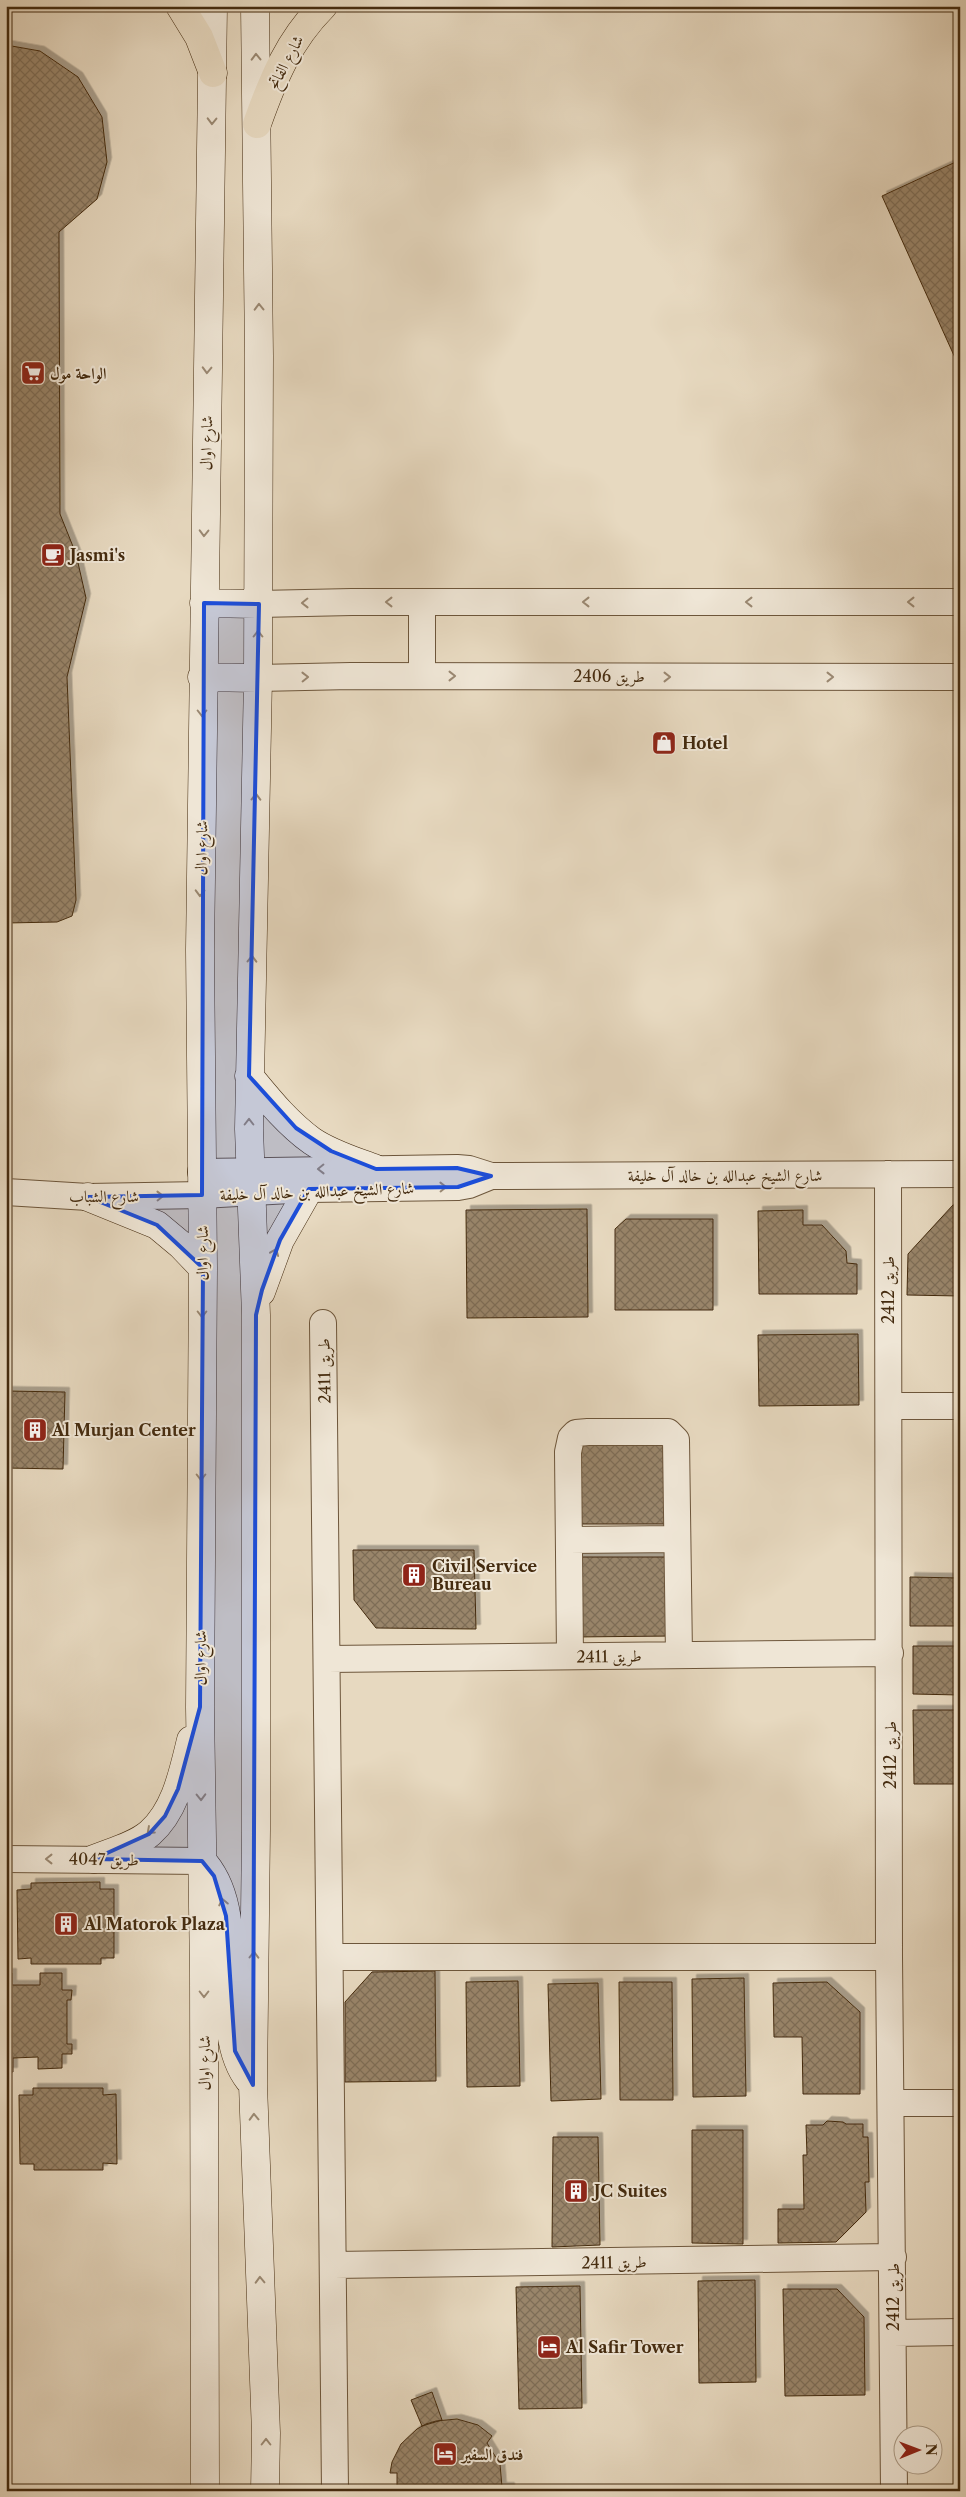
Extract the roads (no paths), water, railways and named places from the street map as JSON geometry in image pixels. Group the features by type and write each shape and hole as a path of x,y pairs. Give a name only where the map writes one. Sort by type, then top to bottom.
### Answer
{"main road":[{"path":"180,6 199,37 213,72"},
{"name":"شارع الفاتح","path":"256,124 284,55 298,35 323,6"},
{"name":"شارع اوال","path":"205,2491 200,1707 202,1268 200,950 202,677 213,10"},
{"path":"255,12 260,356 258,678 249,1076 250,1182 256,1316 256,1830 253,2085 266,2433 266,2491"},
{"path":"204,603 259,604"},
{"path":"202,677 258,678"},
{"path":"249,1076 281,1114 313,1141 331,1151 376,1169"},
{"path":"256,1316 270,1265 280,1240 309,1189"},
{"path":"88,1197 156,1225 181,1245 202,1268"},
{"path":"94,1859 125,1847 149,1834 165,1816 178,1789 200,1707"},
{"path":"202,1861 214,1876 222,1896 229,1942 232,2028 235,2051 242,2071 253,2085"}],"street":[{"path":"422,602 422,676"},
{"path":"259,604 422,602 960,602"},
{"name":"طريق 2406","path":"258,678 422,676 960,677"},
{"name":"شارع الشيخ عبدالله بن خالد آل خليفة","path":"201,1183 250,1182 376,1169 458,1168 491,1176 960,1174"},
{"name":"طريق 2412","path":"888,1174 889,1957 892,2103 894,2491"},
{"name":"شارع الشيخ عبدالله بن خالد آل خليفة","path":"250,1182 309,1189 458,1187 474,1184 491,1176"},
{"name":"شارع الشباب","path":"6,1192 88,1197 201,1183"},
{"name":"طريق 2411","path":"323,1323 328,1659 335,2491"},
{"path":"889,1406 960,1406"},
{"path":"570,1656 569,1445 570,1438 576,1433 588,1432 668,1432 676,1440 679,1655"},
{"path":"569,1540 677,1539"},
{"name":"طريق 2411","path":"328,1659 890,1653"},
{"name":"طريق 4047","path":"6,1858 202,1861"},
{"path":"330,1957 889,1957"},
{"path":"892,2103 959,2104"},
{"name":"طريق 2411","path":"334,2265 893,2257"},
{"path":"893,2333 960,2332"}],"place":[{"name":"الواحة مول","path":"33,373"},
{"name":"Jasmi's","path":"53,555"},
{"name":"Hotel","path":"664,743"},
{"name":"Al Murjan Center","path":"35,1430"},
{"name":"Civil Service Bureau","path":"414,1575"},
{"name":"Al Matorok Plaza","path":"66,1924"},
{"name":"JC Suites","path":"576,2191"},
{"name":"Al Safir Tower","path":"549,2347"},
{"name":"فندق السفير","path":"445,2454"}]}
